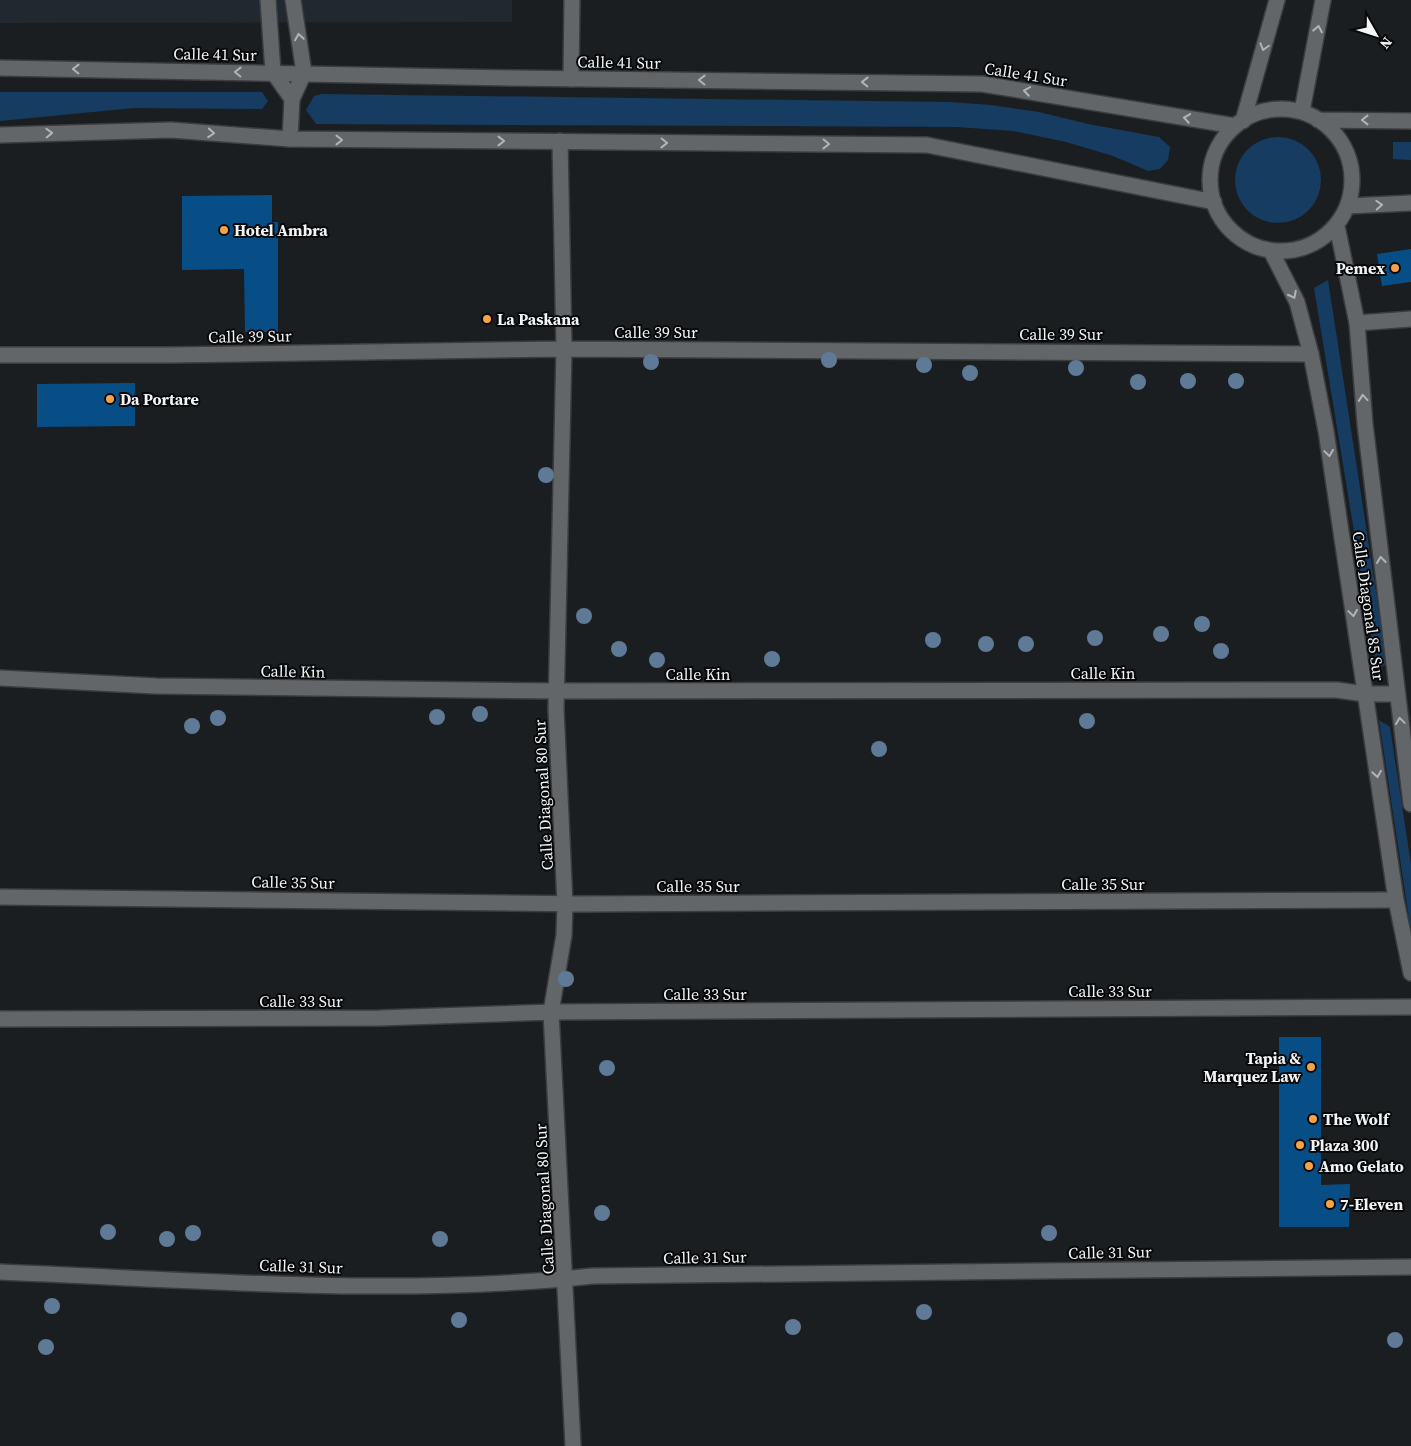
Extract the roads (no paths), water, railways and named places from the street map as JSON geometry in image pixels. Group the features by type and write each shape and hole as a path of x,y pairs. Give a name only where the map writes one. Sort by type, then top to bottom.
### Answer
{"street":[{"path":"268,0 273,72 292,99"},
{"path":"290,139 292,99 304,73 293,0"},
{"path":"571,79 572,0"},
{"path":"1239,123 1277,0"},
{"path":"1302,112 1324,0"},
{"name":"Calle 41 Sur","path":"0,68 571,79 982,84 1239,123"},
{"path":"1278,108 1302,112 1318,120 1339,138 1350,160 1352,183 1348,206 1337,226 1317,241 1303,247 1271,251 1250,244 1231,231 1217,212 1211,189 1212,166 1220,144 1239,123 1255,114 1278,108"},
{"path":"1318,120 1411,121"},
{"path":"0,135 171,130 290,139 928,145 1214,202"},
{"name":"Calle Diagonal 80 Sur","path":"560,142 564,349 557,692 565,904 564,935 551,1012 566,1278 573,1446"},
{"path":"1348,206 1411,203"},
{"name":"Calle Diagonal 85 Sur","path":"1337,226 1357,323 1365,424 1396,694 1411,804"},
{"name":"Calle Diagonal 85 Sur","path":"1271,251 1297,302 1311,354 1326,431 1396,900 1411,972"},
{"path":"1357,323 1411,319"},
{"name":"Calle 39 Sur","path":"0,355 172,355 564,349 1311,354"},
{"name":"Calle Kin","path":"0,678 156,686 557,692 1337,690 1364,694 1396,694"},
{"name":"Calle 35 Sur","path":"0,897 565,904 1396,900"},
{"name":"Calle 33 Sur","path":"0,1018 380,1018 551,1012 1411,1007"},
{"name":"Calle 31 Sur","path":"0,1272 381,1286 593,1276 1411,1267"}],"place":[{"name":"Hotel Ambra","path":"224,230"},
{"name":"Pemex","path":"1395,268"},
{"name":"La Paskana","path":"487,319"},
{"name":"Da Portare","path":"110,399"},
{"name":"Tapia & Marquez Law","path":"1311,1067"},
{"name":"The Wolf","path":"1313,1119"},
{"name":"Plaza 300","path":"1300,1145"},
{"name":"Amo Gelato","path":"1309,1166"},
{"name":"7-Eleven","path":"1330,1204"}]}
